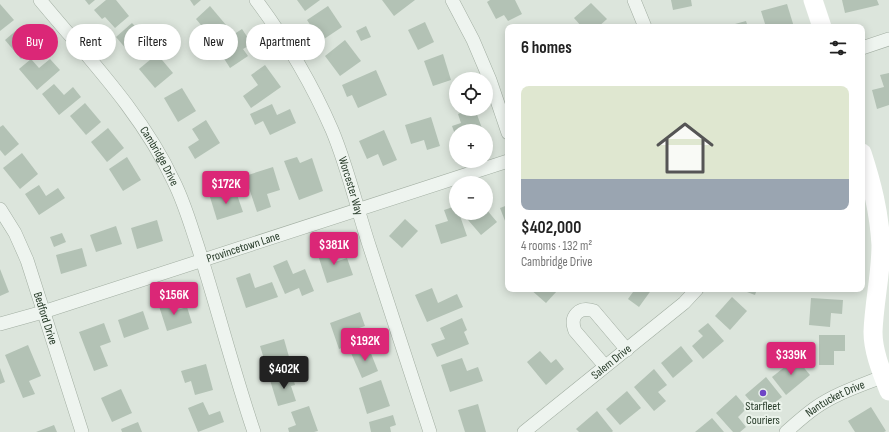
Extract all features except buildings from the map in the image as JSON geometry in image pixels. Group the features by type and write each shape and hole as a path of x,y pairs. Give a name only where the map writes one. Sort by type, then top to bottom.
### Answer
{"street":[{"name":"Cambridge Drive","path":"40,0 129,106 145,129 174,182 183,202 202,261 254,432"},
{"name":"Worcester Way","path":"256,0 273,24 315,92 332,131 430,432"},
{"path":"452,0 473,40 490,80 505,124"},
{"path":"634,0 644,24"},
{"path":"813,0 821,24"},
{"path":"865,47 889,40"},
{"name":"Provincetown Lane","path":"0,324 43,312 202,261 505,162"},
{"path":"865,163 876,198 879,226 880,274 873,334 876,353 887,381"},
{"name":"Bedford Drive","path":"0,209 16,233 27,260 82,432"},
{"name":"Salem Drive","path":"524,432 627,350 684,303 694,292"},
{"path":"605,366 575,331 573,326 574,318 580,311 588,309 594,311 627,350"},
{"name":"Nantucket Drive","path":"786,432 814,408 834,397 853,388 887,381"}],"place":[{"name":"Starfleet Couriers","path":"763,393"}]}
